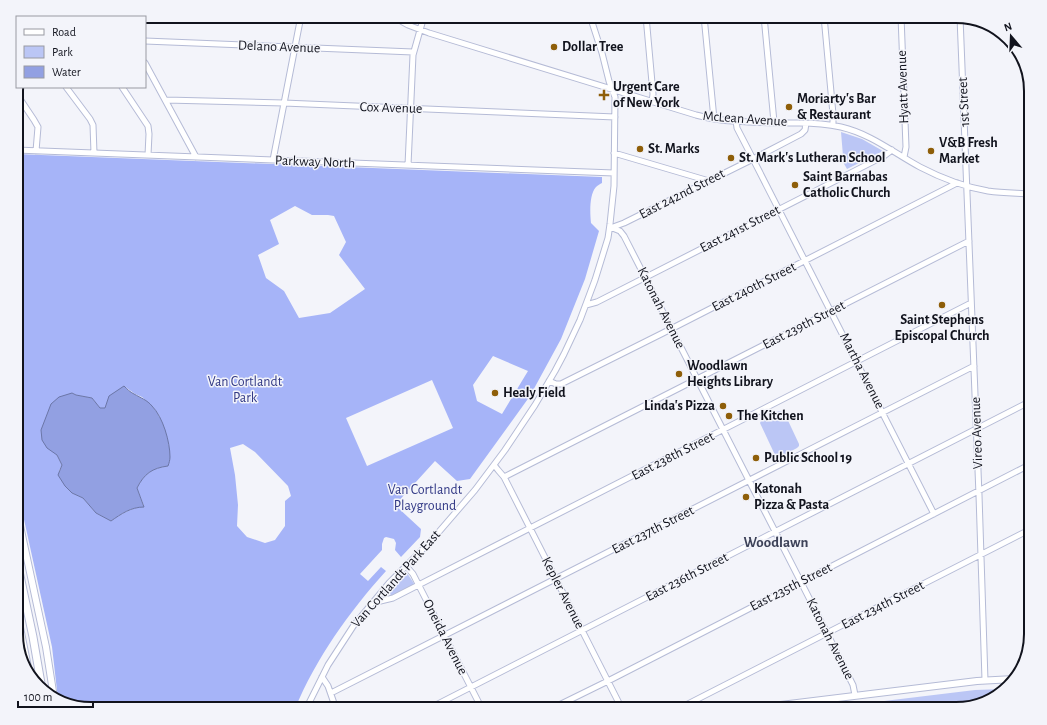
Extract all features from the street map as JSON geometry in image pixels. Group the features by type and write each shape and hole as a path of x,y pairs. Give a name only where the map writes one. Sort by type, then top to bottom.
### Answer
{"highway":[{"path":"23,590 40,679"}],"main road":[{"path":"23,540 42,629 53,691"},
{"path":"802,702 985,680 1007,679"}],"street":[{"path":"273,160 300,23"},
{"name":"McLean Avenue","path":"404,23 420,30 696,115 714,119 736,121 833,125 848,129 863,134 926,170 957,183 995,192 1024,194"},
{"path":"408,165 413,52 422,23"},
{"name":"Van Cortlandt Park East","path":"310,702 322,677 348,634 389,583 431,541 472,493 518,432 568,346 586,305 600,264 610,227 614,186 615,97 593,23"},
{"path":"647,23 653,94 652,102"},
{"path":"705,23 714,119"},
{"path":"765,23 774,122"},
{"path":"825,23 833,125"},
{"name":"Hyatt Avenue","path":"901,23 906,147 904,157"},
{"name":"1st Street","path":"960,23 967,186"},
{"name":"Delano Avenue","path":"146,41 413,52"},
{"path":"146,65 196,157"},
{"path":"67,88 94,126 94,153"},
{"path":"123,88 148,126 148,155"},
{"name":"Cox Avenue","path":"166,100 284,103 615,117"},
{"path":"23,104 38,127 36,151"},
{"name":"Martha Avenue","path":"736,121 737,128 934,514"},
{"name":"East 242nd Street","path":"610,227 622,224 801,134 805,130 806,123"},
{"name":"Parkway North","path":"23,150 614,173"},
{"name":"East 241st Street","path":"586,305 597,302 779,210 884,156 892,150"},
{"path":"614,153 709,181"},
{"name":"East 240th Street","path":"549,381 554,384 561,384 957,183"},
{"name":"Vireo Avenue","path":"967,186 985,680"},
{"name":"Katonah Avenue","path":"610,227 622,233 827,633 854,687 856,695"},
{"name":"East 239th Street","path":"504,477 969,241"},
{"name":"East 238th Street","path":"372,603 390,599 971,304"},
{"name":"East 237th Street","path":"331,693 974,366"},
{"name":"East 236th Street","path":"442,702 1024,404"},
{"path":"494,465 504,477"},
{"name":"East 235th Street","path":"565,702 1024,468"},
{"name":"Kepler Avenue","path":"504,477 618,702"},
{"name":"East 234th Street","path":"692,702 1024,533"},
{"name":"Oneida Avenue","path":"406,566 418,585 478,702"},
{"path":"322,677 327,683 334,702"}],"green space":[{"path":"841,132 862,139 883,151 847,169 843,162 845,161 843,156"},
{"name":"Van Cortlandt Park","path":"23,154 602,177 602,183 596,187 591,199 591,223 599,231 585,279 561,339 530,396 470,479 457,481 435,461 395,505 421,529 420,537 401,557 395,550 396,543 394,539 384,538 382,550 360,574 368,581 381,567 386,571 346,619 334,636 303,690 298,702 91,702 73,700 57,693 52,647 23,515","holes":["295,206 312,215 334,216 346,242 339,255 365,289 330,313 299,318 284,291 266,278 258,255 279,244 270,220","493,356 528,371 502,414 477,401 473,385","432,380 453,428 367,466 346,418","124,386 142,397 159,415 169,447 168,466 157,468 149,472 137,488 144,506 126,512 111,521 96,513 83,498 72,493 59,471 62,465 57,455 72,393 92,398 100,408 105,408","243,444 255,452 288,486 291,496 285,501 285,526 275,540 265,543 247,537 237,526 238,505 230,448"]},
{"path":"779,411 784,412 799,444 797,448 780,457 775,455 760,423 762,419"},
{"path":"407,573 415,585 392,597 389,592"},
{"path":"996,689 986,695 969,701 876,702 975,690"}],"water":[{"path":"124,386 148,402 156,411 163,423 169,444 170,458 168,466 157,468 149,472 137,488 144,507 139,507 122,513 111,521 96,513 83,498 72,493 65,486 58,475 62,465 57,455 47,448 42,440 41,430 51,404 59,397 72,393 92,398 100,408 105,408 109,396"}],"place":[{"name":"Dollar Tree","path":"554,47"},
{"name":"Urgent Care of New York","path":"604,95"},
{"name":"Moriarty's Bar & Restaurant","path":"789,107"},
{"name":"St. Marks","path":"640,149"},
{"name":"V&B Fresh Market","path":"931,151"},
{"name":"St. Mark's Lutheran School","path":"731,158"},
{"name":"Saint Barnabas Catholic Church","path":"795,185"},
{"name":"Saint Stephens Episcopal Church","path":"942,305"},
{"name":"Woodlawn Heights Library","path":"679,374"},
{"name":"Healy Field","path":"495,393"},
{"name":"Linda's Pizza","path":"723,406"},
{"name":"The Kitchen","path":"729,416"},
{"name":"Public School 19","path":"756,458"},
{"name":"Katonah Pizza & Pasta","path":"746,497"}],"district":[{"name":"Woodlawn","path":"776,542"}],"park label":[{"name":"Van Cortlandt Playground","path":"425,498"}]}
